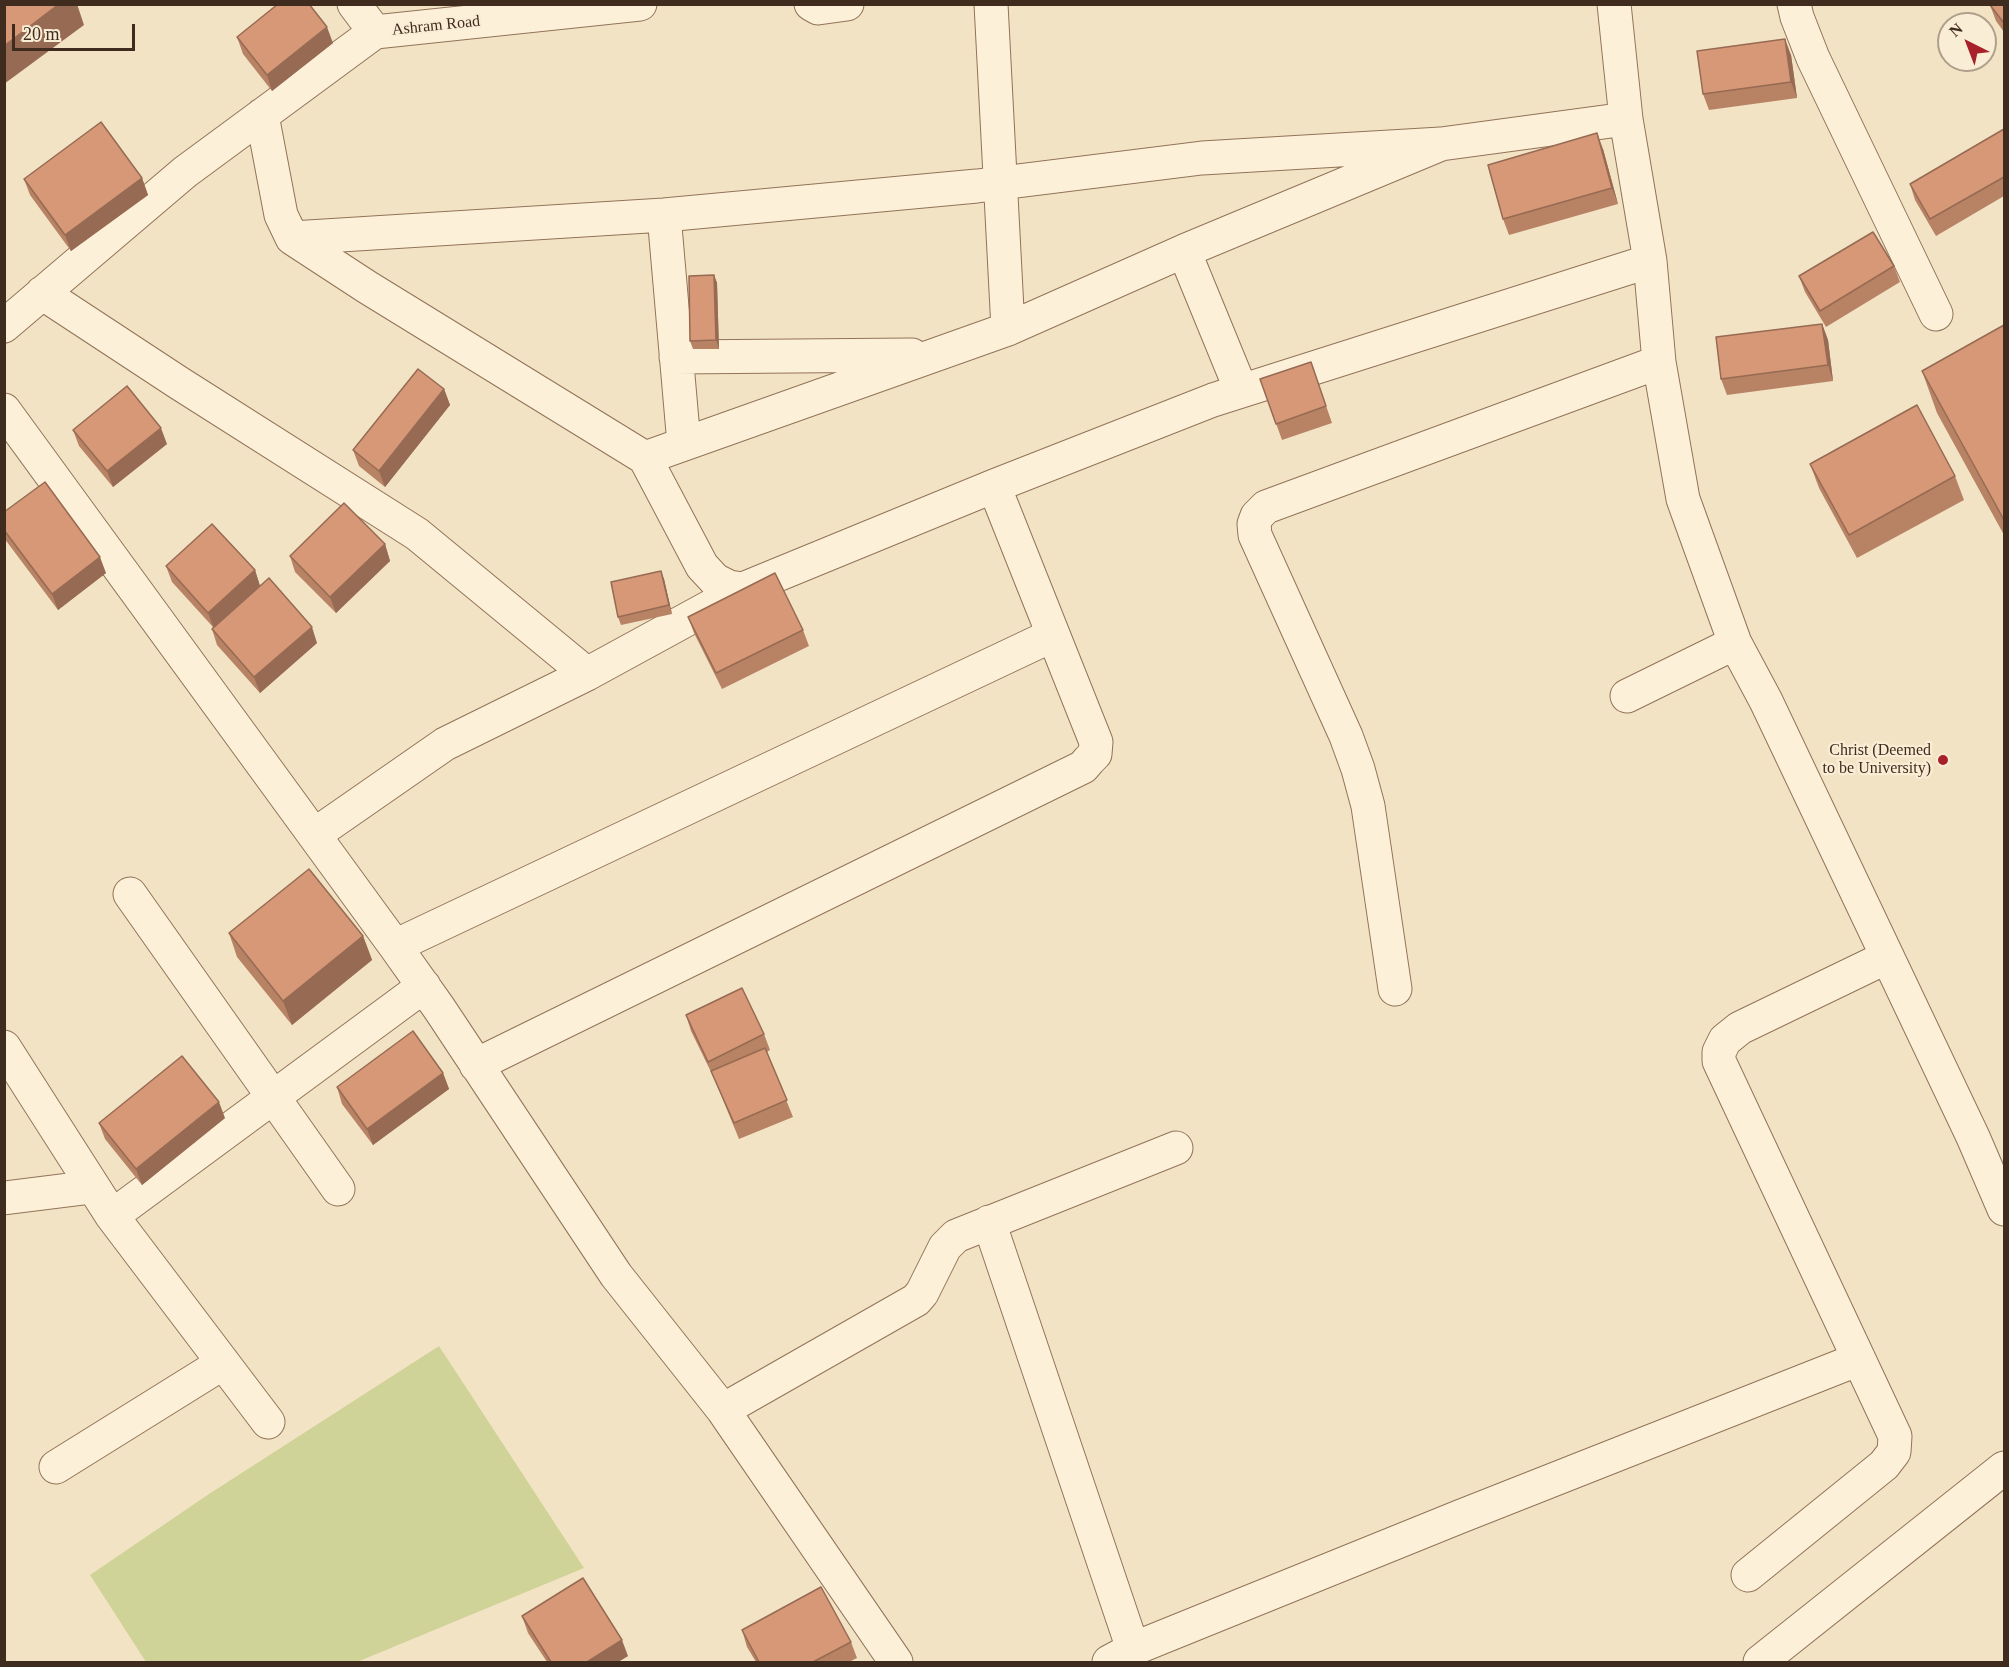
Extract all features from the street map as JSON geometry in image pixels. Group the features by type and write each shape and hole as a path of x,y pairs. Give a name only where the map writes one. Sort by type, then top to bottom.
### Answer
{"street":[{"name":"Ashram Road","path":"354,4 375,32 640,4"},
{"path":"811,4 818,8 847,4"},
{"path":"991,4 1008,329"},
{"path":"1614,4 1626,120 1650,261 1659,362 1683,499 1735,642 1767,700 1973,1137 2004,1209"},
{"path":"1794,4 1813,58 1936,314"},
{"path":"4,326 184,172 375,32"},
{"path":"262,115 281,215 292,237 367,287 645,458 702,566 715,580 743,589"},
{"path":"292,237 664,215 1000,183 1202,158 1441,144 1626,120"},
{"path":"645,458 1008,329 1184,251 1441,144"},
{"path":"664,215 684,444"},
{"path":"1184,251 1241,390"},
{"path":"314,835 445,744 587,674 743,589 994,486 1241,390 1650,261"},
{"path":"42,293 417,534 587,674"},
{"path":"676,357 937,354"},
{"path":"1395,989 1368,806 1358,769 1346,736 1255,535 1254,524 1257,516 1266,507 1659,362"},
{"path":"4,410 424,986 616,1275 723,1410 887,1659"},
{"path":"476,1065 1083,767 1095,754 1096,742 994,486"},
{"path":"395,946 1053,635"},
{"path":"1627,696 1735,642"},
{"path":"130,894 338,1189"},
{"path":"1748,1575 1884,1465 1894,1452 1895,1436 1719,1061 1719,1052 1725,1040 1740,1028 1887,957"},
{"path":"112,1216 424,986"},
{"path":"4,1047 112,1216 268,1422"},
{"path":"723,1410 916,1300 950,1240 956,1236 1176,1148"},
{"path":"4,1198 92,1187"},
{"path":"989,1222 1121,1655 1459,1517 1859,1359"},
{"path":"56,1467 224,1363"},
{"path":"1760,1662 2004,1468"}],"green space":[{"path":"439,1346 584,1568 357,1662 146,1662 90,1575 209,1494"}],"building":[{"path":"4,4 59,4 4,46"},
{"path":"278,4 309,4 327,27 267,75 237,37"},
{"path":"2004,4 2004,23 1997,12 1990,5"},
{"path":"1785,39 1791,82 1703,94 1697,51"},
{"path":"101,122 142,178 65,235 24,179"},
{"path":"2004,129 2004,177 1930,219 1910,184"},
{"path":"1597,133 1612,188 1503,219 1488,165"},
{"path":"1873,232 1894,266 1820,311 1799,276"},
{"path":"714,275 716,340 690,341 689,276"},
{"path":"1822,324 1828,365 1721,379 1716,337"},
{"path":"2004,325 2004,520 1922,371"},
{"path":"1311,362 1326,406 1276,424 1260,379"},
{"path":"418,369 444,389 379,471 353,450"},
{"path":"127,386 161,428 107,471 73,430"},
{"path":"1917,405 1955,476 1849,535 1810,464"},
{"path":"45,482 100,557 52,594 4,530 4,512"},
{"path":"344,503 385,544 330,597 290,556"},
{"path":"212,524 255,570 208,613 166,566"},
{"path":"661,571 669,605 618,617 611,582"},
{"path":"775,573 803,630 716,673 688,617"},
{"path":"269,578 312,627 254,677 212,629"},
{"path":"309,869 363,936 283,1001 229,933"},
{"path":"742,988 764,1034 708,1062 686,1015"},
{"path":"413,1031 443,1073 367,1129 337,1087"},
{"path":"765,1048 787,1100 734,1123 711,1071"},
{"path":"182,1056 219,1102 136,1169 99,1123"},
{"path":"583,1578 622,1640 587,1662 551,1662 522,1616"},
{"path":"821,1587 851,1642 813,1662 759,1662 742,1630"}],"place":[{"name":"Christ (Deemed to be University)","path":"1943,760"}]}
